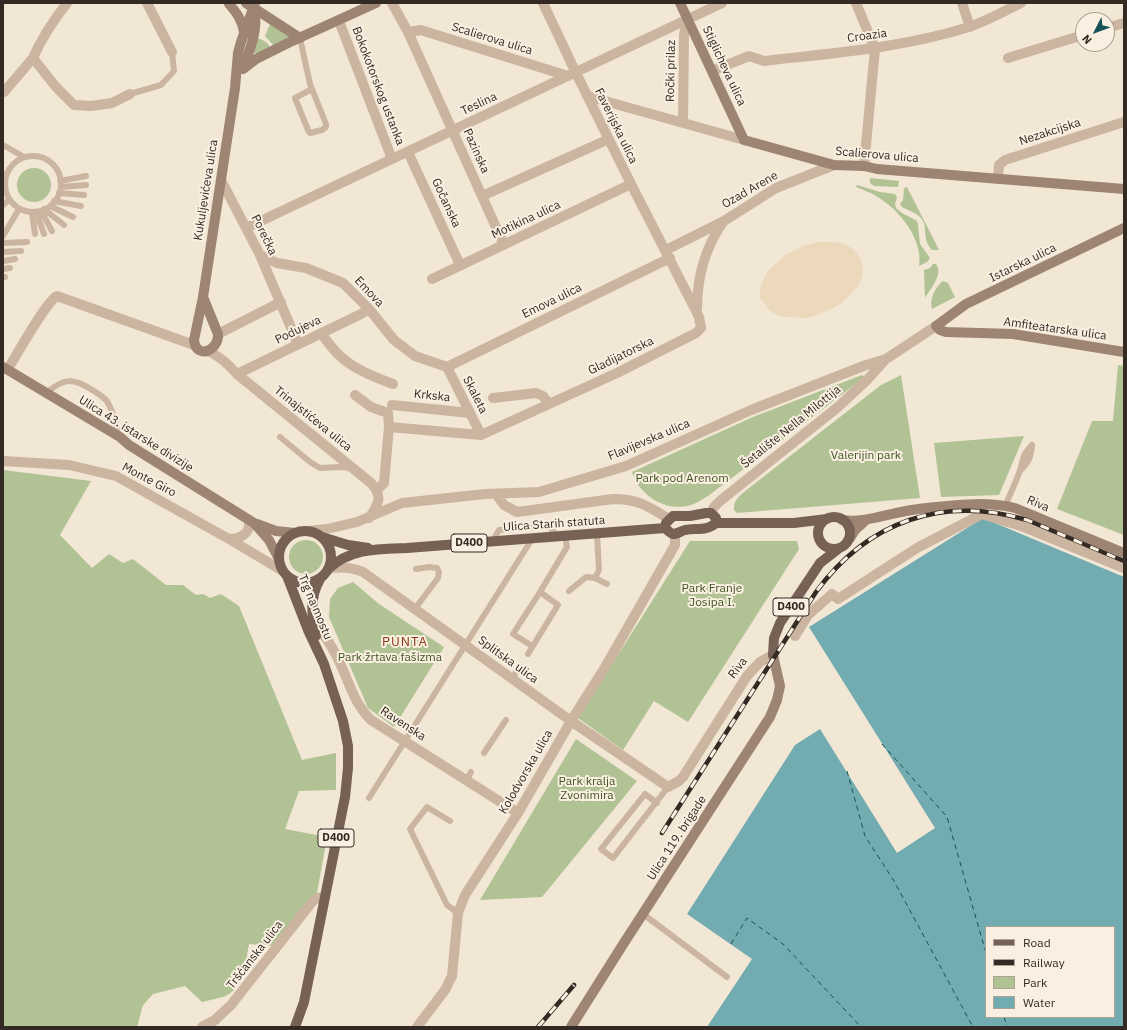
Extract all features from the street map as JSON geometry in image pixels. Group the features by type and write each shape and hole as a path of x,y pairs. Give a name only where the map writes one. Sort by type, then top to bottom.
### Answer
{"main road":[{"path":"242,69 256,59 376,3"},
{"name":"Stiglicheva ulica","path":"680,3 744,140"},
{"path":"227,4 241,8 251,5 300,38"},
{"path":"227,4 238,14 243,24 244,32"},
{"name":"Kukuljevićeva ulica","path":"194,345 203,297 235,88 238,53 251,5"},
{"name":"Kukuljevićeva ulica","path":"235,88 254,30 255,18 251,5"},
{"name":"Scalierova ulica","path":"744,140 834,165 864,166 878,169 1124,189"},
{"name":"Istarska ulica","path":"936,326 966,304 1124,228"},
{"path":"194,345 197,349 203,351 208,350 216,344 218,339 218,334 203,297"},
{"name":"Amfiteatarska ulica","path":"936,326 940,330 946,332 1013,334 1124,352"},
{"name":"Ulica 43. istarske divizije","path":"5,368 120,437 129,445 251,522 276,531 295,533"},
{"name":"Riva","path":"842,520 866,520 912,509 964,504 1005,506 1015,508 1124,553"},
{"path":"711,513 716,518 716,523"},
{"name":"Ulica Starih statuta","path":"373,549 597,534 667,524 673,516 690,516 711,513"},
{"path":"667,524 669,532 675,534 686,530 705,529 716,523 794,523 832,517 842,520 849,528 850,538"},
{"name":"D400","path":"820,564 822,548 820,540 820,527 827,519"},
{"path":"850,538 855,530 866,520"},
{"name":"Ulica 43. istarske divizije","path":"251,522 269,540 279,559"},
{"path":"794,523 807,527 815,532 828,548 838,549"},
{"path":"279,559 280,551 288,537 295,533 308,531"},
{"name":"D400","path":"308,531 348,545 373,549"},
{"path":"322,537 330,552 331,561 328,569"},
{"name":"D400","path":"773,655 774,638 777,628 820,564 847,543 850,538"},
{"name":"Trg na mostu","path":"285,573 300,583 307,584 320,578 328,569 341,559 373,549"},
{"name":"Trg na mostu","path":"279,559 308,630 318,650"},
{"name":"Trg na mostu","path":"318,650 312,611 314,593 320,578"},
{"name":"D400","path":"295,1027 304,1002 345,797 348,768 348,746 343,721 332,686 318,650"},
{"name":"Ulica 119. brigade","path":"571,1027 642,914 770,717 777,700 780,686 773,655"}],"street":[{"path":"3,92 34,58 40,42 49,26 67,3"},
{"path":"147,3 172,52"},
{"name":"Pazinska","path":"392,3 408,32 504,245"},
{"name":"Faverijska ulica","path":"543,3 572,74 587,96 668,254"},
{"name":"Teslina","path":"246,228 722,3"},
{"path":"856,3 876,49 864,166"},
{"path":"962,3 970,27"},
{"name":"Croazia","path":"712,71 749,56 764,61 876,49 919,41 970,27 1021,3"},
{"name":"Ročki prilaz","path":"683,123 684,34 688,20"},
{"name":"Bokokotorskog ustanka","path":"339,21 392,159"},
{"name":"Scalierova ulica","path":"408,32 421,30 572,74"},
{"path":"1008,58 1075,37"},
{"path":"34,58 56,87 74,105 91,106 112,103 130,94"},
{"name":"Scalierova ulica","path":"587,96 744,140"},
{"name":"Nezakcijska","path":"998,179 999,165 1005,160 1124,122"},
{"path":"482,196 609,139"},
{"name":"Gočanska","path":"408,152 460,265"},
{"name":"Ozad Arene","path":"701,328 697,312 668,254 776,188 834,165"},
{"name":"Porečka","path":"221,180 260,255 298,344"},
{"name":"Motikina ulica","path":"432,279 631,184"},
{"name":"Ozad Arene","path":"697,312 699,281 705,258 714,235 724,221"},
{"name":"Emova ulica","path":"447,367 668,254"},
{"name":"Emova","path":"260,255 277,263 306,268 343,283 369,308 394,340 414,356 447,367"},
{"path":"5,368 45,308 56,296 194,345"},
{"path":"218,334 281,302"},
{"name":"Podujeva","path":"237,374 361,314 369,308"},
{"name":"Flavijevska ulica","path":"308,531 327,529 357,522 402,504 496,494 538,492 626,466 751,410 866,365 886,359 936,326"},
{"name":"Gladijatorska","path":"389,427 481,435 646,359 696,333 701,328"},
{"path":"321,333 337,354 350,364 393,384"},
{"name":"Trinajstićeva ulica","path":"208,350 227,363 237,374 353,468 377,490"},
{"name":"Šetalište Nella Milottija","path":"711,513 720,501 838,407 867,380 886,359"},
{"name":"Skaleta","path":"447,367 481,435"},
{"path":"492,398 536,393 543,396 549,404"},
{"path":"355,395 371,407 388,414 389,427 384,483 377,490 378,503 369,518"},
{"name":"Krkska","path":"392,404 470,413"},
{"name":"Monte Giro","path":"3,461 69,465 116,476 229,538"},
{"path":"496,494 504,505 517,512 627,499 647,506 667,524"},
{"path":"795,636 808,615 832,594 838,599 917,548 982,514 1024,527 1124,568"},
{"path":"229,538 237,538 246,533 251,522"},
{"name":"Kolodvorska ulica","path":"417,1027 445,990 452,976 458,913 465,895 518,813 571,721 604,669 675,545 675,534"},
{"name":"Trg na mostu","path":"229,538 285,573"},
{"name":"Splitska ulica","path":"328,569 341,567 355,569 362,572 571,721 668,787"},
{"name":"Ravenska","path":"313,620 337,657 354,699 371,720 404,741 469,776 518,813"},
{"name":"Riva","path":"668,787 684,777 747,676 760,662 773,655"},
{"name":"Tršćanska ulica","path":"202,1027 215,1020 231,1005 313,901 317,898 324,897"}],"lane":[{"path":"300,38 312,89 326,127 322,130 310,133 295,98 312,89"},
{"path":"130,94 161,84 174,71 172,52"},
{"path":"3,145 24,157"},
{"path":"3,205 6,197 4,177 10,167 24,157 35,156 46,159 54,166 60,176 60,187 52,204"},
{"path":"3,165 10,167"},
{"path":"60,187 86,176"},
{"path":"60,187 86,185"},
{"path":"60,187 84,195"},
{"path":"6,197 19,209 25,212 38,211 52,204 80,206"},
{"path":"52,204 73,217"},
{"path":"3,236 19,209"},
{"path":"38,211 64,226"},
{"path":"38,211 52,231"},
{"path":"38,211 44,234"},
{"path":"35,234 38,211"},
{"path":"3,243 27,242"},
{"path":"3,252 21,251"},
{"path":"3,260 15,259"},
{"path":"3,268 10,268"},
{"path":"46,393 55,385 64,382 78,382 104,398 114,418 120,437"},
{"path":"280,437 310,462 320,468 353,468"},
{"path":"1005,506 1020,471"},
{"path":"492,542 499,530 549,526 562,536 567,546 513,634 532,646"},
{"path":"595,578 598,570 597,534"},
{"path":"369,798 532,539"},
{"path":"414,610 438,578 439,572 436,568 429,567 416,569"},
{"path":"569,591 586,577 595,578 608,584"},
{"path":"528,654 558,605 540,592"},
{"path":"512,678 519,668"},
{"path":"484,754 506,720"},
{"path":"657,803 646,794 601,849 613,858 657,803 668,787"},
{"path":"450,821 427,807 410,828 446,905 458,913"},
{"path":"642,914 727,977"}],"green space":[{"path":"270,24 290,35 290,38 274,46 265,36"},
{"path":"256,38 266,42 269,45 269,48 256,54 253,51"},
{"path":"37,168 46,173 50,178 50,192 46,197 41,201 31,202 27,201 18,192 17,182 18,178 27,169"},
{"path":"870,178 899,181 898,187 874,186 870,183"},
{"path":"857,185 880,192 895,194 897,197 895,204 896,208 917,221 920,244 930,258 927,262 919,266 917,246 913,236 908,226 893,208 871,193 856,187"},
{"path":"907,187 939,250 932,250 928,245 924,223 919,216 902,207 900,204 903,200 904,188"},
{"path":"933,264 936,264 938,268 937,277 925,298 924,270 930,268"},
{"path":"943,281 948,283 955,297 932,309 931,302 933,294"},
{"path":"1118,365 1124,366 1124,535 1057,509 1092,421 1113,421"},
{"name":"Park pod Arenom","path":"862,375 865,377 708,496 693,504 684,507 676,507 662,504 649,497 636,481 632,472 753,417"},
{"name":"Valerijin park","path":"901,375 920,498 737,513 734,510 736,500 744,492 881,385"},
{"name":"Valerijin park","path":"1024,436 999,495 941,497 934,443"},
{"path":"3,470 91,481 60,535 92,568 109,554 123,563 133,559 166,585 183,585 196,595 203,594 210,598 221,594 239,606 302,760 336,753 336,790 299,791 285,829 327,837 317,893 275,946 249,944 243,975 236,988 230,993 223,997 202,1002 185,986 153,994 143,1005 137,1027 3,1027"},
{"path":"303,540 309,540 313,541 320,547 323,557 322,564 316,571 309,574 303,574 299,573 292,567 289,560 289,554 290,550 296,543"},
{"name":"Park Franje Josipa I.","path":"690,541 797,541 799,549 688,722 654,701 623,750 578,718"},
{"name":"Park žrtava fašizma","path":"353,582 379,604 444,647 394,727 368,708 329,617 330,599 338,588"},
{"name":"Park kralja Zvonimira","path":"576,739 637,781 542,897 480,900"}],"shaded area":[{"path":"820,242 842,243 857,253 862,262 863,269 859,285 843,302 814,316 806,318 787,317 777,315 769,310 760,298 760,288 767,272 784,256 806,245"}],"water":[{"path":"983,518 1124,577 1124,1027 707,1027 752,959 687,914 795,745 820,729 897,853 935,828 809,627"}],"ferry route":[{"path":"882,744 947,817 985,950"},
{"path":"847,771 865,836 894,881 973,1027"},
{"path":"731,944 747,918 783,944 861,1027"},
{"path":"1004,1018 1007,1027"}],"railway":[{"path":"662,833 816,592 837,567 859,547 883,531 910,520 937,513 966,511 996,513 1027,520 1124,561"},
{"path":"538,1027 574,985"}],"district":[{"name":"PUNTA","path":"405,642"}]}
